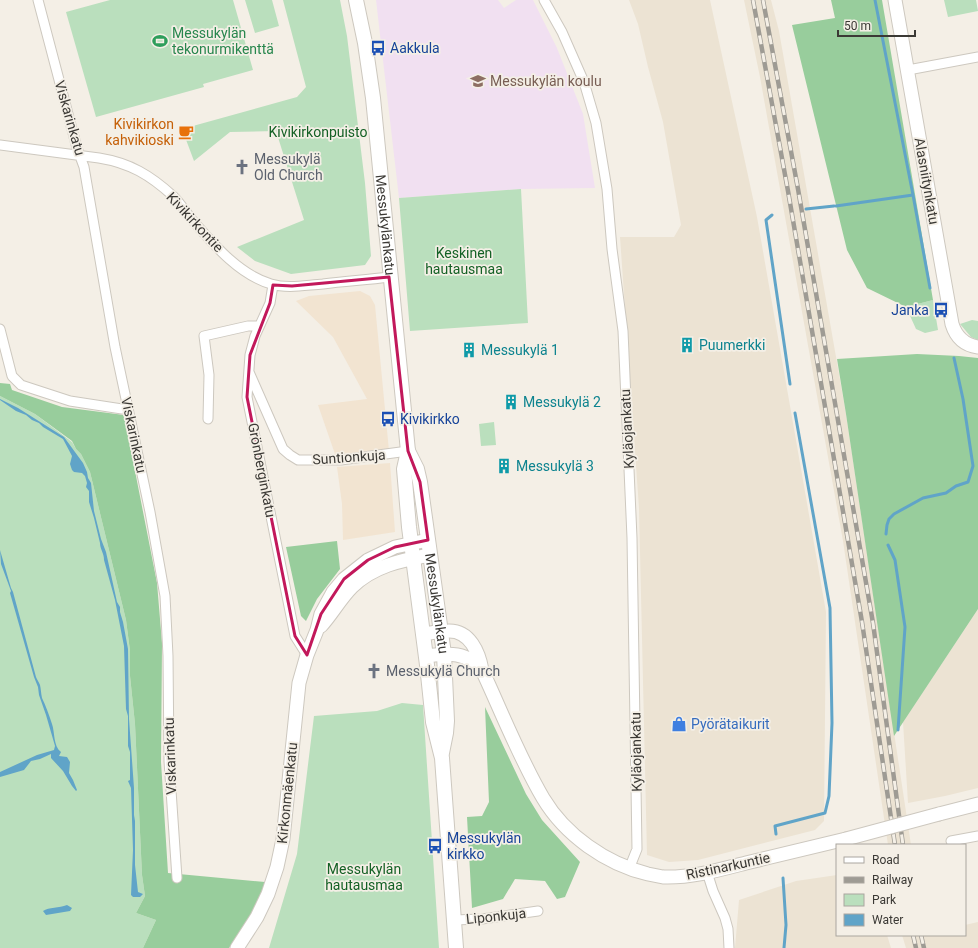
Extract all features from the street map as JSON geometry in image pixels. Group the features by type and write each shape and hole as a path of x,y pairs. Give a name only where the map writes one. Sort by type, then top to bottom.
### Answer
{"main road":[{"name":"Messukylänkatu","path":"356,0 365,43 373,98 408,451 404,469 411,543 433,722 442,758 456,948"},
{"name":"Alasniitynkatu","path":"895,0 952,324 954,331 961,340 966,344 978,348"},
{"name":"Messukylänkatu","path":"408,451 417,469 420,482 444,654 447,721 442,758"},
{"name":"Kirkonmäenkatu","path":"237,948 258,917 277,867 283,840 299,683 321,614 333,592 344,578 368,560 395,547 428,540"},
{"name":"Kirkonmäenkatu","path":"317,630 328,619 342,598 364,577 391,564 430,555"},
{"name":"Ristinarkuntie","path":"423,634 449,630 459,632 471,642 480,659 483,672 530,773 543,798 556,817 569,831 585,844 603,856 629,868 662,877 693,875 846,839 978,804"},
{"name":"Ristinarkuntie","path":"426,656 444,654 461,656 470,659 483,672"}],"street":[{"name":"Viskarinkatu","path":"39,0 77,148 84,167 107,306 149,505 165,596 168,656 169,761 177,878"},
{"name":"Kyläojankatu","path":"544,0 562,32 584,82 596,123 607,184 612,249 623,331 632,538 637,842 637,849 629,868"},
{"path":"908,70 978,57"},
{"name":"Kivikirkontie","path":"0,145 80,155 115,161 133,167 150,177 174,197 207,237 230,260 248,274 273,285 292,286 390,277"},
{"name":"Grönberginkatu","path":"273,285 270,303 255,336 250,355 247,398 295,636 307,655"},
{"path":"208,419 209,375 204,336 248,326 259,326"},
{"path":"0,329 12,376 20,385 70,401 122,410 128,409"},
{"name":"Suntionkuja","path":"249,371 283,449 298,460 341,460 408,451"},
{"path":"952,841 978,836"},
{"path":"707,872 713,891 725,918 728,929 729,948"},
{"name":"Liponkuja","path":"454,920 482,919 538,911"}],"highlighted area":[{"path":"389,277 408,451 420,482 428,540 395,547 368,560 344,579 321,614 307,655 295,636 247,397 250,355 270,303 273,285 292,286"}],"shaded area":[{"name":"Messukylän koulu","path":"376,0 498,0 504,8 516,0 533,0 557,48 583,114 595,188 521,189 399,198"},
{"path":"629,0 710,0 757,217 826,612 824,821 815,830 698,860 669,862 647,855 639,508 620,237 674,237 681,225 663,122 638,24"},
{"path":"744,0 771,0 779,31 846,414 911,844 888,844 843,541 760,77"},
{"path":"360,291 370,296 375,305 389,451 336,457 318,405 367,399 333,337 296,301 309,296"},
{"path":"390,463 395,532 343,540 342,504 337,467"},
{"path":"978,609 978,788 908,803 903,722"},
{"path":"836,875 836,936 887,936 891,948 735,948 739,900 796,881"},
{"path":"978,922 978,948 906,948 902,936 966,936 966,925"}],"green space":[{"name":"Messukylän tekonurmikenttä","path":"110,0 233,0 253,70 203,84 204,87 96,117 66,12"},
{"path":"245,0 272,0 279,26 255,33"},
{"name":"Kivikirkonpuisto","path":"283,0 340,0 347,36 365,183 371,256 365,265 291,274 255,261 237,247 304,220 276,131 230,132 194,161 182,129 297,97 306,87"},
{"path":"831,0 882,0 933,300 906,307 867,288 847,250 792,25 835,18"},
{"path":"944,0 976,0 978,11 948,17"},
{"name":"Keskinen hautausmaa","path":"521,189 528,323 410,331 399,198"},
{"path":"933,300 938,330 925,333 916,329 906,307"},
{"path":"972,320 978,321 978,340 971,337 960,324"},
{"path":"917,354 978,358 978,609 894,736 837,359"},
{"path":"0,383 10,384 12,390 62,407 124,415 157,583 162,643 161,762 168,873 265,882 250,916 229,948 143,948 156,920 136,913 145,896 142,875 135,724 130,676 130,651 126,620 90,472 81,454 76,449 72,441 35,414 0,396"},
{"path":"0,396 35,414 72,442 81,454 90,472 126,620 130,651 130,676 135,724 142,875 145,896 136,913 156,920 143,948 0,948"},
{"path":"494,422 496,445 481,446 479,424"},
{"path":"337,541 340,569 317,599 306,621 301,616 286,547"},
{"name":"Messukylän hautausmaa","path":"402,703 423,705 439,948 269,948 297,854 314,716 377,711"},
{"path":"485,707 526,794 542,820 580,862 565,897 557,899 545,881 515,879 503,899 472,908 467,817 482,816 489,802"}],"water":[{"path":"0,399 18,408 64,437 83,463 91,483 94,511 106,552 117,602 120,607 128,649 129,719 134,788 135,865 138,892 143,894 140,897 133,897 131,895 133,850 131,788 128,781 130,780 130,752 128,746 124,646 115,600 89,502 89,491 86,487 87,483 85,476 82,473 74,472 72,470 70,464 72,456 63,439 26,415 16,411"},
{"path":"0,550 36,677 40,685 42,698 53,727 55,743 61,752 59,756 67,757 70,762 69,773 77,790 76,791 63,771 51,758 51,754 31,761 24,770 0,777 0,772 37,755 54,750 55,746 10,593 11,591 1,564"},
{"path":"67,905 72,908 70,911 46,915 43,911 48,909"}],"waterway":[{"path":"836,206 913,195 875,0"},
{"path":"913,195 930,288"},
{"path":"806,209 834,206"},
{"path":"772,215 766,220 790,384"},
{"path":"886,534 889,519 894,514 923,498 946,493 956,486 968,482 973,466 963,399 954,358"},
{"path":"776,834 775,826 825,813 829,796 832,723 830,608 795,413"},
{"path":"888,545 895,560 905,627 898,730"},
{"path":"783,878 786,925 784,948"}],"railway":[{"path":"753,0 788,191 862,622 895,844"},
{"path":"763,0 798,189 873,623 903,844"},
{"path":"913,936 916,948"},
{"path":"921,936 924,948"}],"place":[{"name":"Messukylän tekonurmikenttä","path":"160,41"},
{"name":"Aakkula","path":"378,48"},
{"name":"Messukylän koulu","path":"478,81"},
{"name":"Kivikirkon kahvikioski","path":"186,132"},
{"name":"Messukylä Old Church","path":"242,167"},
{"name":"Janka","path":"941,310"},
{"name":"Puumerkki","path":"687,345"},
{"name":"Messukylä 1","path":"469,350"},
{"name":"Messukylä 2","path":"511,402"},
{"name":"Kivikirkko","path":"388,419"},
{"name":"Messukylä 3","path":"504,466"},
{"name":"Messukylä Church","path":"374,671"},
{"name":"Pyörätaikurit","path":"679,724"},
{"name":"Messukylän kirkko","path":"435,846"}]}
